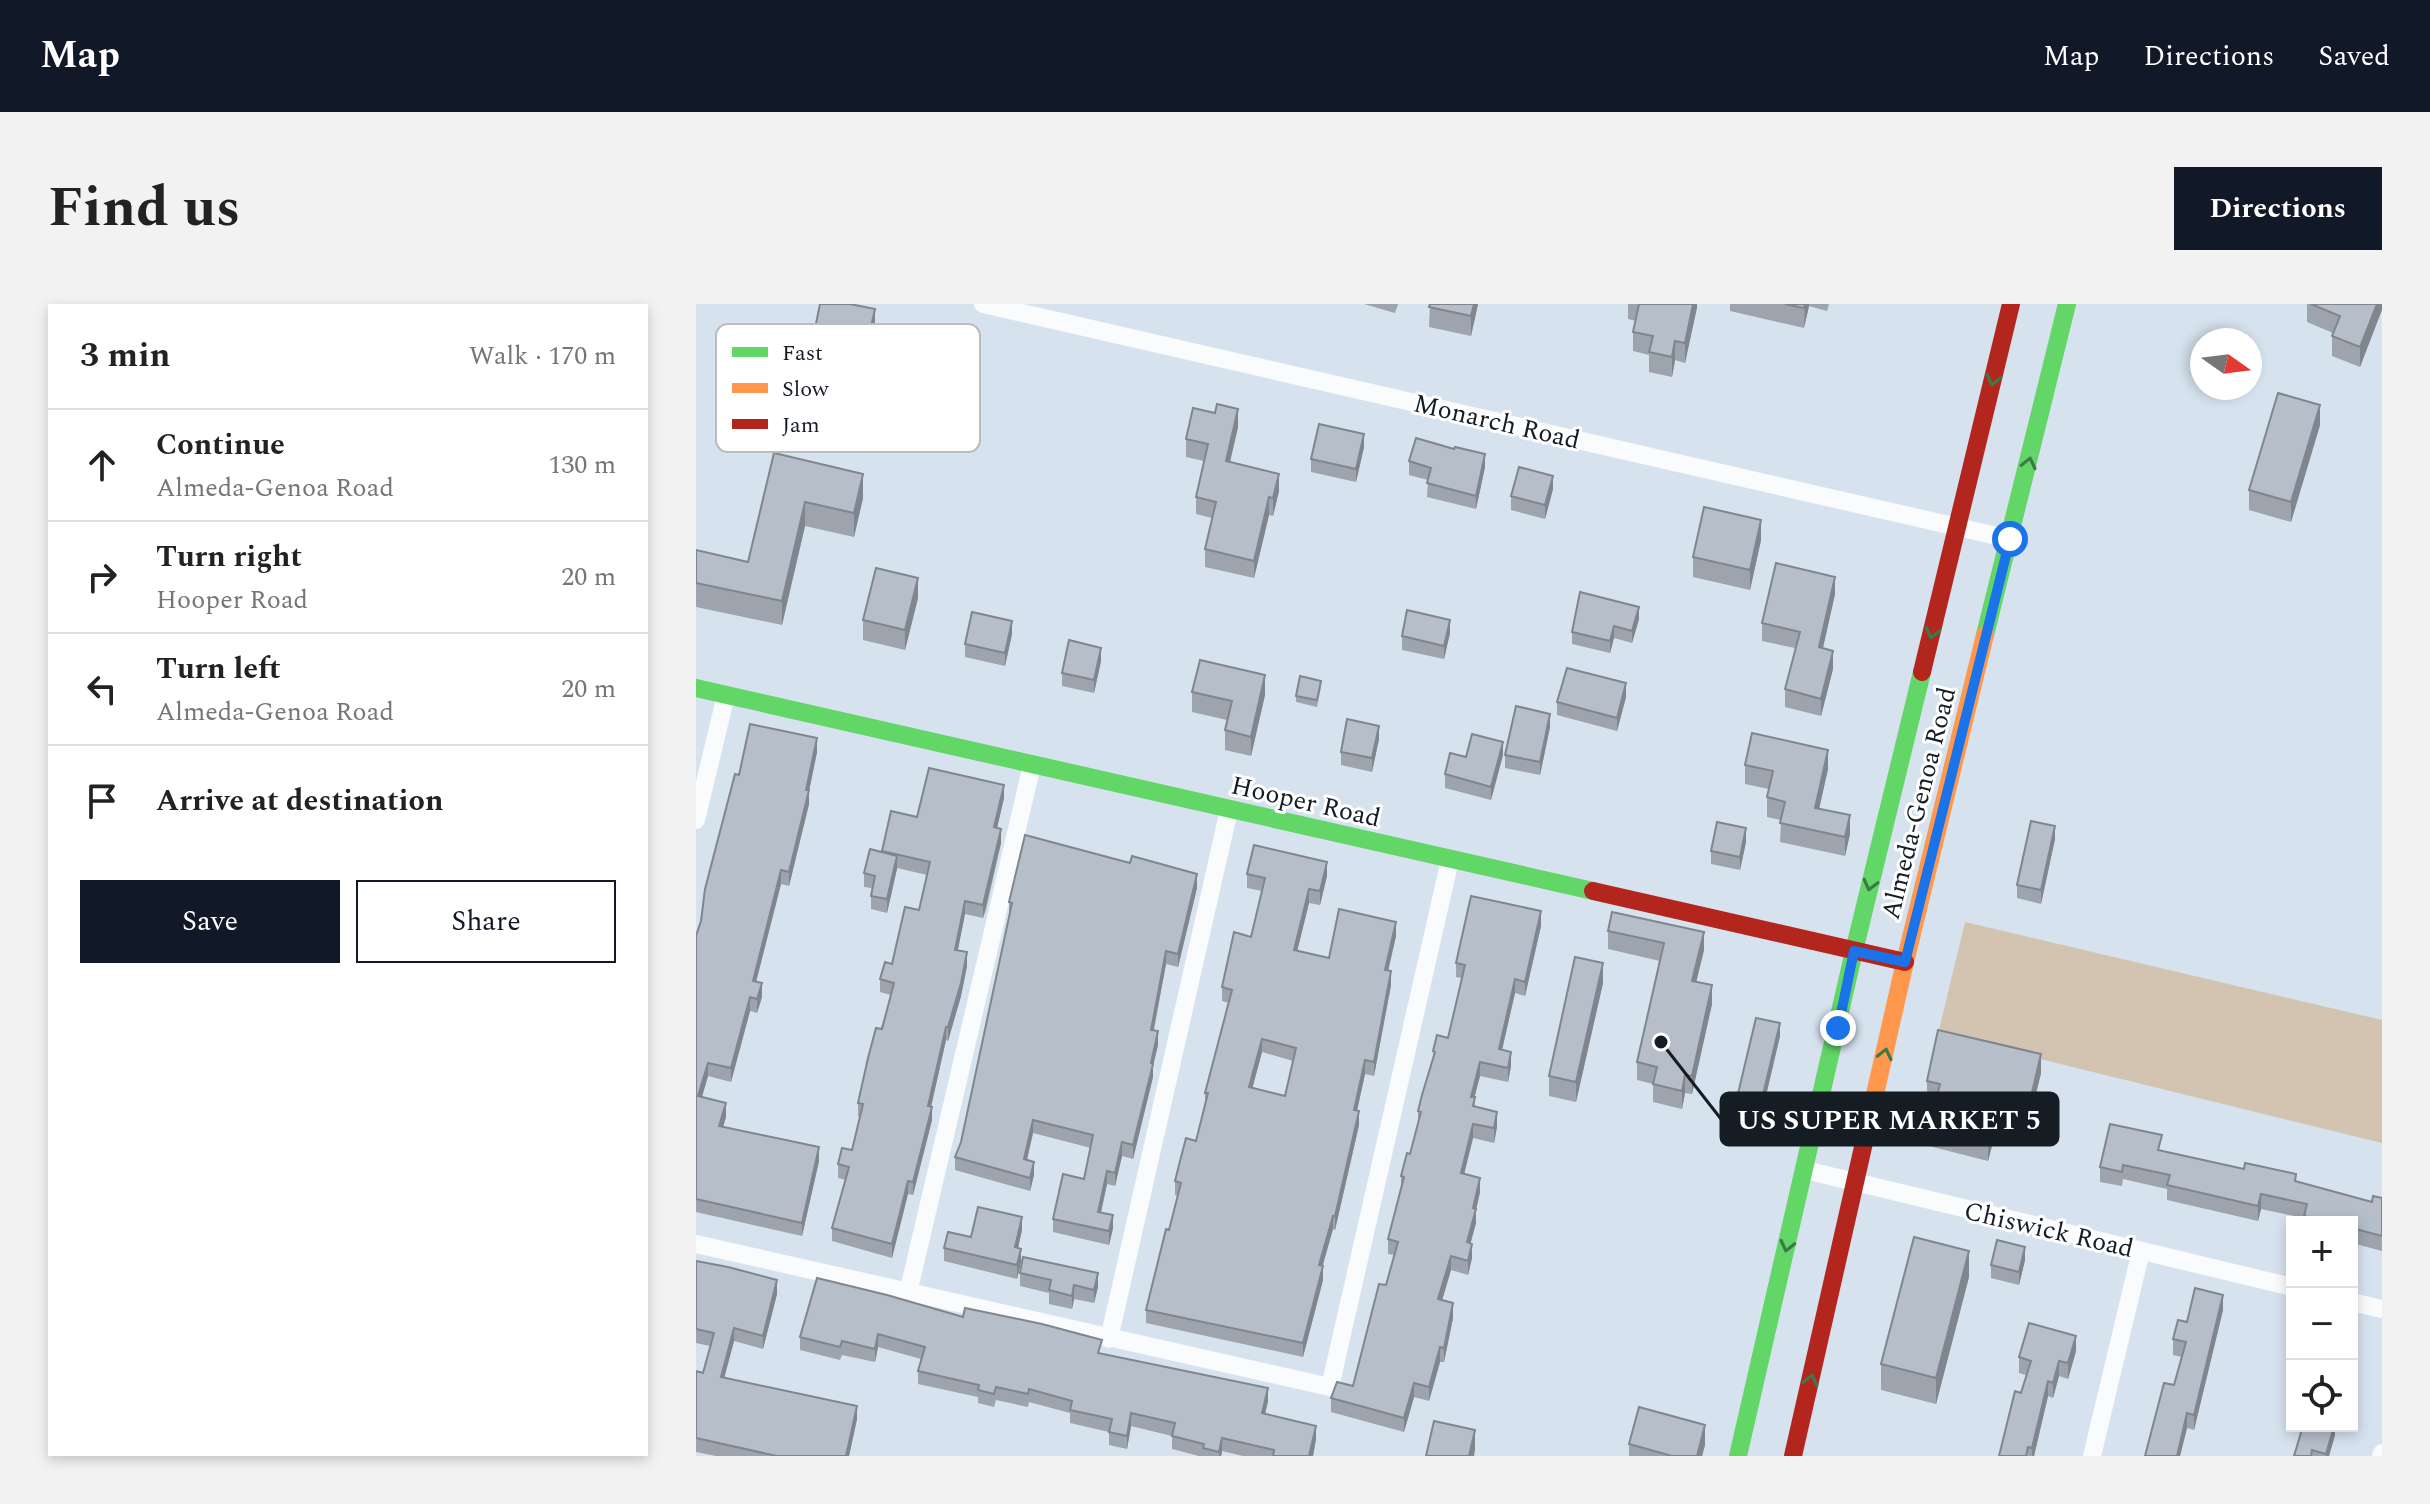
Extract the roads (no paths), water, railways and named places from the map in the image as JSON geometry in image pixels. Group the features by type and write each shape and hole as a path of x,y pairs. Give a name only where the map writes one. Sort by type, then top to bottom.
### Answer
{"main road":[{"name":"Almeda-Genoa Road","path":"1738,1456 1854,951 2011,304"},
{"name":"Almeda-Genoa Road","path":"1793,1456 1905,962 2067,304"},
{"name":"Hooper Road","path":"696,688 1905,962"}],"street":[{"name":"Monarch Road","path":"983,304 2010,539"},
{"path":"696,820 726,695"},
{"path":"908,1293 1032,765"},
{"path":"1109,1339 1229,810"},
{"path":"696,1244 1330,1387 1450,860"},
{"name":"Chiswick Road","path":"1805,1170 2286,1286"},
{"path":"2092,1456 2141,1251"},
{"path":"2358,1303 2382,1309"}],"place":[{"name":"US SUPER MARKET 5","path":"1661,1042"}]}
